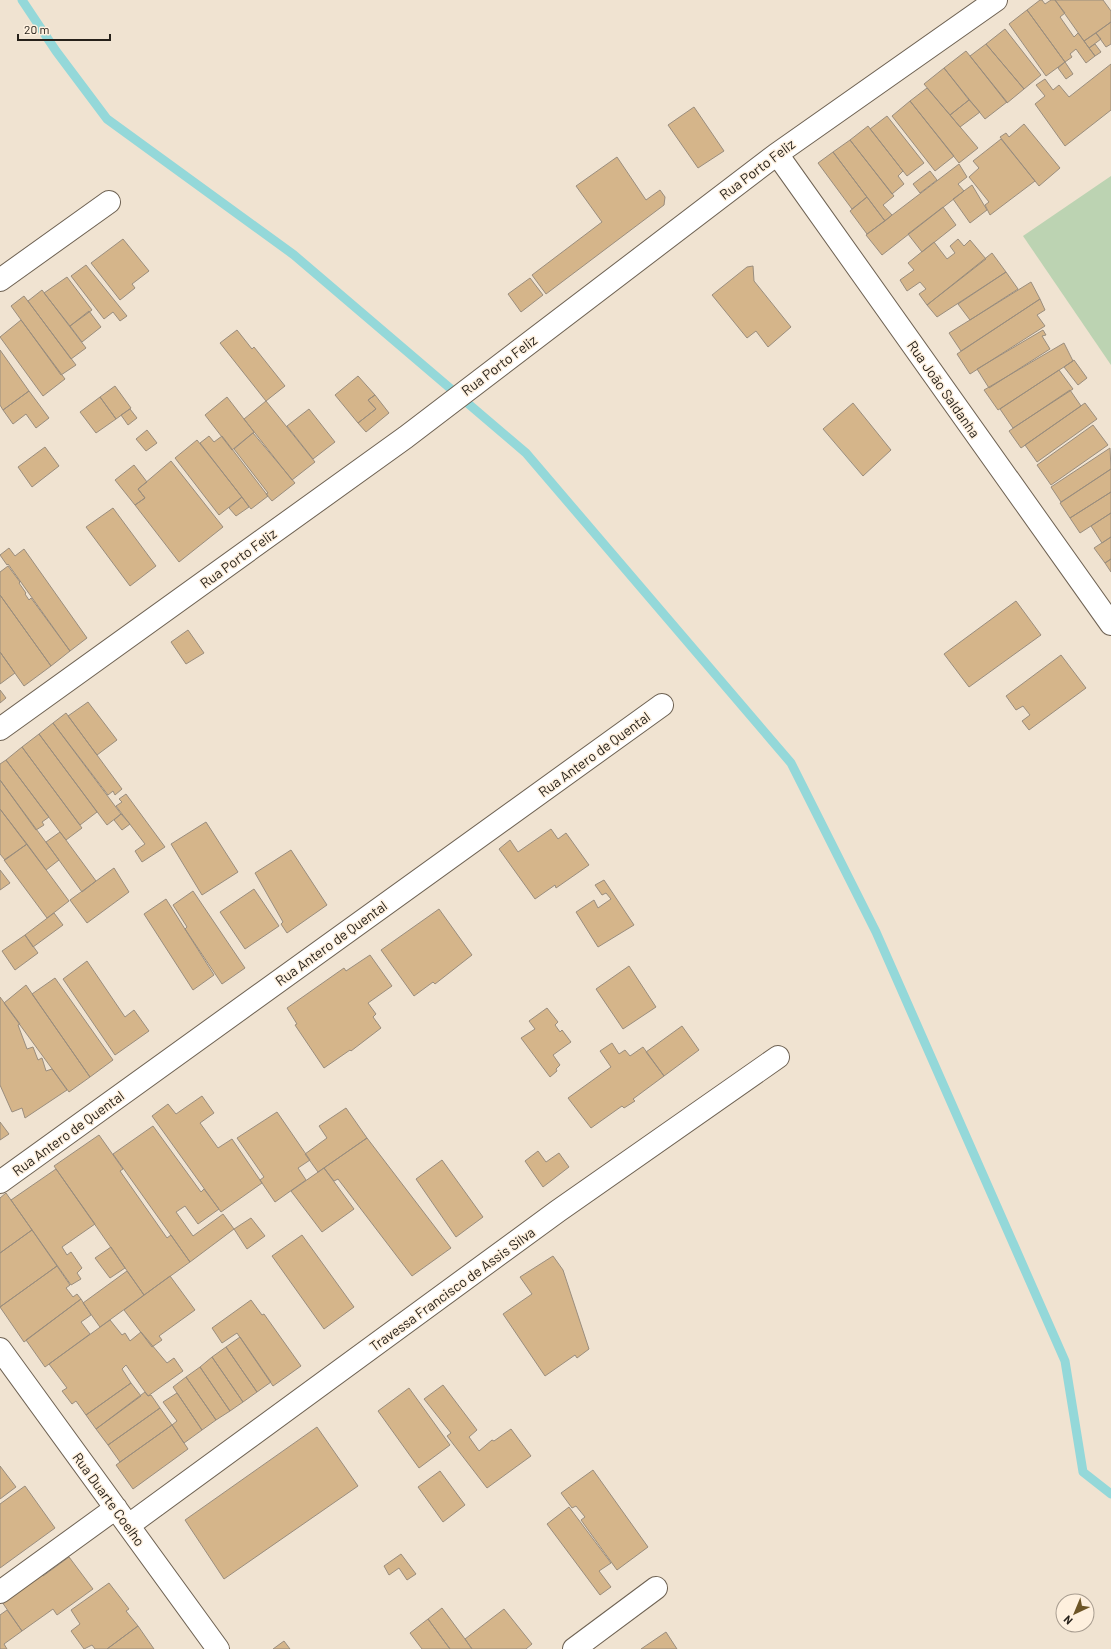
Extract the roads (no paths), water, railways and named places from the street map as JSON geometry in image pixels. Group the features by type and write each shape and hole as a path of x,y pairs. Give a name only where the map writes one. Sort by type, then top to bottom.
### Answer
{"street":[{"name":"Rua Porto Feliz","path":"0,729 406,437 776,154 996,0"},
{"name":"Rua João Saldanha","path":"776,154 1111,624"},
{"path":"0,280 110,202"},
{"name":"Rua Antero de Quental","path":"0,1182 662,705"},
{"name":"Travessa Francisco de Assis Silva","path":"129,1525 558,1212 778,1057"},
{"name":"Rua Duarte Coelho","path":"0,1349 218,1649"},
{"path":"0,1592 116,1508"},
{"path":"574,1649 656,1588"}],"waterway":[{"path":"22,0 56,51 107,119 294,255 526,453 791,763 876,932 1065,1361 1083,1472 1111,1494"}]}
